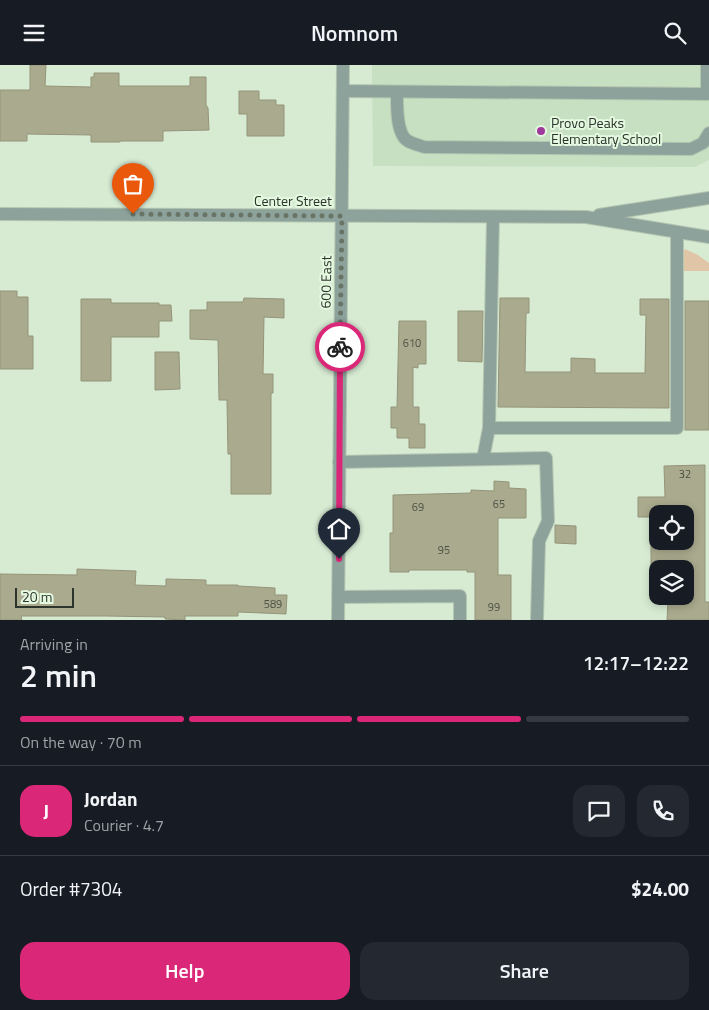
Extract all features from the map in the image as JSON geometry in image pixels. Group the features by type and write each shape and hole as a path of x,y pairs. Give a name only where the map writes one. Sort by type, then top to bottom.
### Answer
{"street":[{"name":"600 East","path":"338,620 343,65"},
{"path":"342,91 708,96 707,65"},
{"path":"397,92 401,133 408,141 424,147 691,149 703,143 709,133"},
{"name":"Center Street","path":"0,214 586,217 709,198"},
{"path":"483,459 489,428 493,217"},
{"name":"Center Street","path":"586,217 709,237"},
{"path":"489,428 677,428 677,232"},
{"path":"339,462 546,459 548,521 539,541 537,620"},
{"path":"339,597 460,596 460,620"}],"shaded area":[{"name":"Provo Peaks Elementary School","path":"372,65 709,65 709,160 695,167 373,166"},
{"path":"685,249 709,263 709,271 681,271 681,255"}],"building":[{"path":"30,65 46,65 45,86 91,87 91,77 94,77 94,73 119,73 119,86 190,86 190,77 206,77 206,105 208,108 209,130 163,131 163,141 91,142 91,135 27,134 27,141 0,141 0,90 30,90"},
{"path":"239,91 259,91 259,100 276,100 276,105 284,105 284,136 247,136 247,114 239,114"},
{"path":"0,291 17,291 17,297 28,297 28,336 33,336 33,369 0,369"},
{"path":"244,298 284,299 284,318 264,317 263,374 273,374 273,393 271,393 271,494 231,494 231,454 228,454 227,400 219,400 218,340 190,339 190,310 207,310 207,302 243,302"},
{"path":"500,298 529,298 529,313 526,313 525,372 571,372 571,358 595,359 595,373 645,373 646,315 640,315 640,299 669,299 669,408 498,407"},
{"path":"81,299 111,299 111,303 159,303 159,305 171,305 172,321 159,321 159,337 111,337 111,381 81,381"},
{"path":"685,301 709,301 709,430 685,430"},
{"path":"458,311 483,311 482,362 458,361"},
{"path":"399,321 426,321 426,364 418,364 418,368 413,367 413,407 419,407 419,424 425,424 425,448 409,448 409,438 397,438 397,428 391,428 391,407 397,407"},
{"path":"155,352 179,352 180,389 155,390"},
{"path":"705,465 705,602 709,602 709,620 667,620 668,605 694,605 694,560 651,560 651,550 694,550 694,505 649,505 649,517 638,517 638,497 665,497 664,466"},
{"path":"494,481 509,482 509,488 526,489 526,518 498,518 498,575 511,575 511,620 475,620 475,572 467,572 467,570 409,570 409,572 390,572 390,533 393,533 393,495 471,493 471,490 494,491"},
{"path":"555,525 576,526 576,544 555,543"},
{"path":"77,569 136,571 135,585 166,586 166,579 206,580 206,585 275,588 275,595 287,595 286,614 238,612 238,616 185,616 185,620 165,619 165,617 21,616 22,620 0,620 0,574 77,575"}],"way so far":[{"path":"133,214 342,216 340,347"}],"place":[{"name":"Provo Peaks Elementary School","path":"541,131"}],"route":[{"path":"339,559 340,347"}]}
